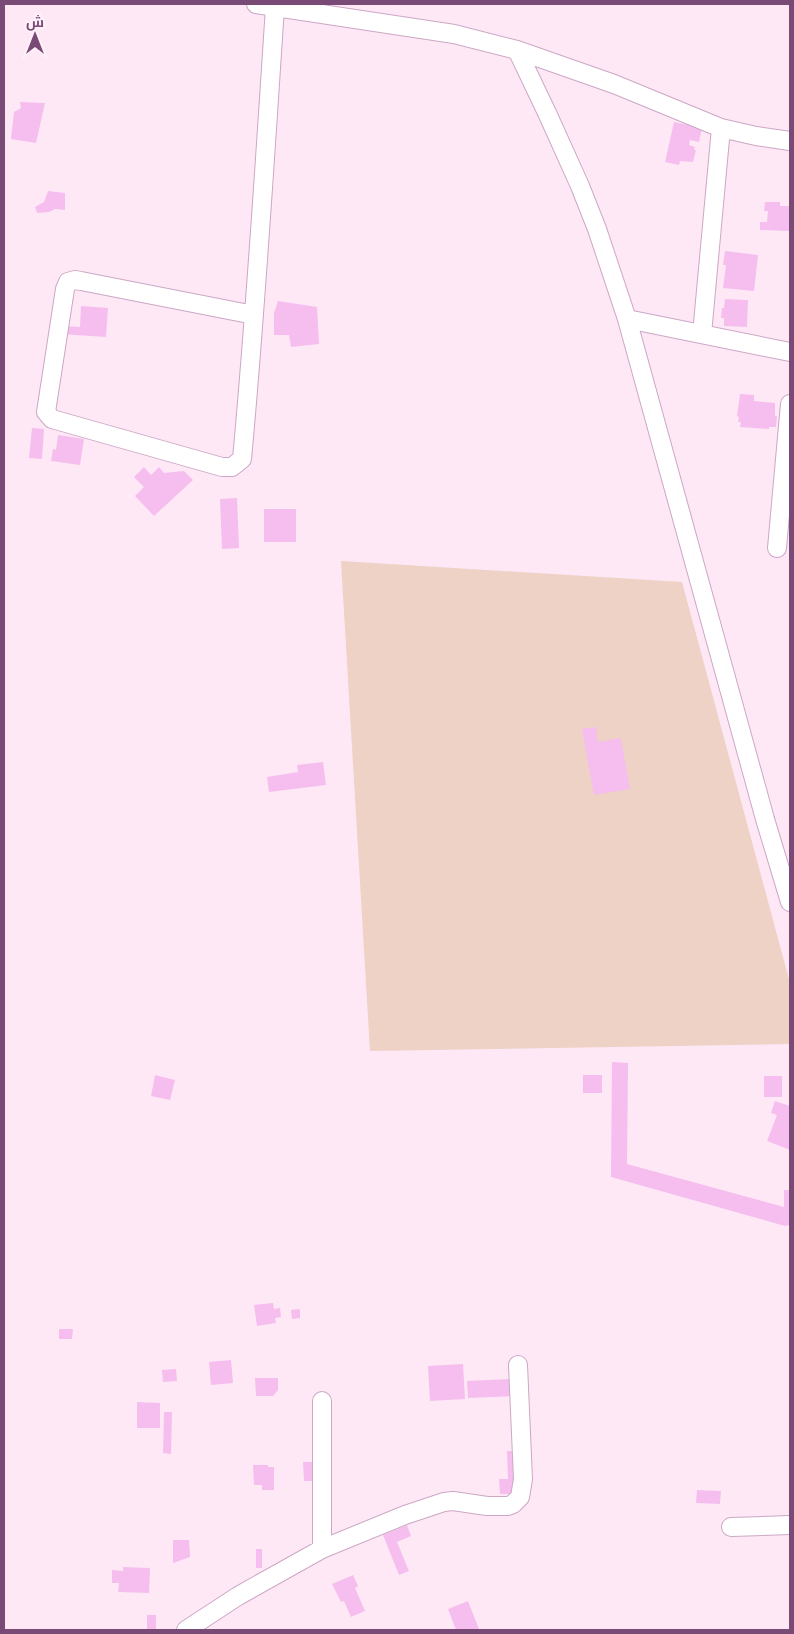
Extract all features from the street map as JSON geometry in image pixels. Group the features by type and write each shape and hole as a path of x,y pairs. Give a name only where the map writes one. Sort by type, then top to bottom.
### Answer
{"street":[{"path":"256,4 275,7 358,12 517,50 614,84 721,128 790,141"},
{"path":"254,315 81,281 68,282 65,289 46,412 52,419 222,467 232,467 242,459 254,315 275,7"},
{"path":"517,50 580,186 597,229 627,319 786,876 790,902"},
{"path":"702,334 721,128"},
{"path":"627,319 790,352"},
{"path":"777,548 790,404"},
{"path":"190,1629 238,1596 322,1549 397,1518 444,1502 453,1501 487,1506 508,1506 513,1504 520,1497 523,1479 518,1365"},
{"path":"322,1401 322,1549"},
{"path":"731,1528 790,1525"}],"shaded area":[{"path":"341,561 682,582 790,983 790,1044 370,1051"}],"building":[{"path":"20,102 45,103 36,143 11,139 14,112 21,108"},
{"path":"674,122 702,128 699,142 690,140 689,145 695,147 694,150 696,150 693,162 680,161 679,165 665,162"},
{"path":"48,191 65,193 65,210 55,209 49,212 37,213 35,207 44,202"},
{"path":"765,202 780,202 780,206 790,206 790,231 760,230 760,222 767,222 768,211 764,211"},
{"path":"725,251 758,255 754,291 723,288 726,265 723,265"},
{"path":"725,299 748,300 747,327 724,326 724,318 721,318"},
{"path":"278,301 317,307 319,344 291,347 289,335 274,335 274,313"},
{"path":"81,306 108,308 106,337 61,334 62,326 80,327"},
{"path":"740,394 754,395 754,401 775,403 776,427 769,427 769,429 740,427 741,422 738,422 739,417 737,416"},
{"path":"32,428 44,429 42,459 29,458"},
{"path":"58,435 84,439 80,465 51,461 53,449 56,450"},
{"path":"144,467 151,475 159,467 164,473 184,471 193,480 154,516 135,496 144,487 134,477"},
{"path":"237,498 239,548 222,549 220,499"},
{"path":"264,509 296,509 296,542 264,542"},
{"path":"596,727 598,742 621,738 630,789 594,795 582,729"},
{"path":"323,762 326,785 269,792 267,777 298,772 297,765"},
{"path":"612,1062 628,1063 627,1164 784,1207 784,1190 790,1190 790,1225 785,1226 611,1177"},
{"path":"155,1075 175,1080 170,1100 151,1096"},
{"path":"583,1075 602,1075 602,1093 583,1093"},
{"path":"764,1076 782,1076 782,1097 764,1097"},
{"path":"775,1101 790,1106 790,1150 767,1141 777,1115 771,1113"},
{"path":"273,1303 274,1309 280,1308 281,1317 275,1318 276,1323 257,1326 254,1305"},
{"path":"300,1309 300,1318 292,1319 291,1310"},
{"path":"59,1329 73,1329 72,1339 59,1339"},
{"path":"231,1360 233,1383 211,1385 209,1362"},
{"path":"463,1364 465,1399 430,1401 428,1366"},
{"path":"176,1369 177,1381 163,1382 162,1370"},
{"path":"255,1378 278,1378 278,1390 273,1396 256,1396"},
{"path":"512,1379 513,1396 468,1398 467,1381"},
{"path":"137,1402 160,1403 160,1428 137,1428"},
{"path":"164,1412 172,1412 171,1454 163,1453"},
{"path":"507,1451 515,1451 516,1494 500,1494 499,1479 508,1479"},
{"path":"303,1462 314,1462 314,1481 304,1481"},
{"path":"253,1465 274,1467 274,1490 262,1490 262,1485 254,1485"},
{"path":"697,1490 721,1491 720,1504 696,1503"},
{"path":"407,1525 411,1536 397,1542 409,1571 399,1575 383,1535"},
{"path":"173,1540 189,1540 190,1557 173,1563"},
{"path":"256,1549 262,1549 262,1568 256,1568"},
{"path":"123,1567 150,1568 149,1593 118,1592 119,1583 112,1583 112,1570 123,1571"},
{"path":"353,1575 358,1586 355,1588 365,1611 351,1617 344,1601 341,1602 332,1584"},
{"path":"468,1601 479,1629 456,1630 448,1609"},
{"path":"147,1615 156,1615 156,1630 147,1630"}]}
